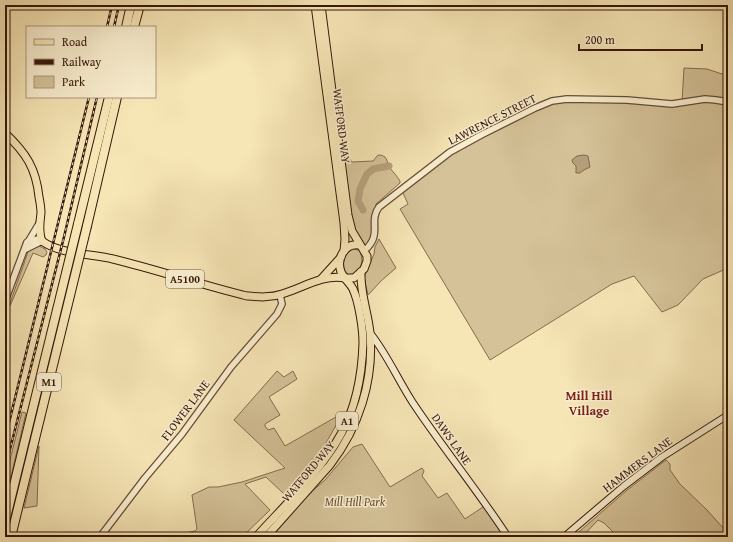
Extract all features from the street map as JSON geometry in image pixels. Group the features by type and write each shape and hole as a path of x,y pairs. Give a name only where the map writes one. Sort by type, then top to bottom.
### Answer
{"highway":[{"path":"126,26 131,5"},
{"path":"134,26 140,5"},
{"name":"M1","path":"5,522 109,98"},
{"name":"M1","path":"11,537 118,98"}],"main road":[{"name":"WATFORD WAY","path":"315,5 344,223 345,239 342,254"},
{"name":"WATFORD WAY","path":"321,5 348,215 352,231 359,245"},
{"path":"5,133 23,151 31,166 43,217 44,235 42,241"},
{"path":"41,213 40,236 42,241"},
{"name":"A5100","path":"42,241 48,245 86,255 113,259 247,296 258,297 280,295 320,279 336,276 345,278"},
{"path":"359,245 365,250 367,261 361,272 354,278 345,278 340,267 342,254 348,247 359,245"},
{"name":"A5100","path":"320,279 342,254"},
{"name":"WATFORD WAY","path":"266,537 330,465 339,453 355,424 366,393 370,350 370,333 361,284 361,272"},
{"name":"WATFORD WAY","path":"256,537 315,472 342,434 349,417 360,372 363,343 362,329 353,289 345,278"},
{"name":"DAWS LANE","path":"370,333 381,347 406,394 508,537"},
{"path":"363,343 370,350 381,347"},
{"name":"HAMMERS LANE","path":"564,537 624,486 662,457 728,415"}],"street":[{"name":"LAWRENCE STREET","path":"365,250 373,242 376,214 379,207 450,152 535,108 552,101 567,99 627,100 672,104 705,99 728,102"},
{"path":"5,301 26,249 27,242 40,222"},
{"path":"27,242 38,239 42,241"},
{"path":"26,249 42,241"},
{"name":"FLOWER LANE","path":"100,537 145,478 188,427 225,375 277,314 282,304 280,295"}],"green space":[{"path":"684,68 707,69 728,76 728,268 703,279 678,305 662,312 634,276 612,284 490,360 400,209 408,204 403,193 432,165 450,152 552,101 682,102"},
{"path":"340,148 352,162 373,161 378,155 384,156 390,168 400,181 400,183 376,204 374,230 365,250 352,231"},
{"path":"379,239 396,268 368,295 364,277"},
{"path":"39,246 45,249 47,252 46,255 43,257 33,253 9,306 28,252"},
{"path":"352,249 359,250 362,262 361,266 356,272 349,275 344,269 344,262 346,255"},
{"path":"277,371 284,377 293,371 297,379 269,397 280,415 265,424 265,426 268,430 274,428 285,446 343,413 318,457 284,494 266,477 245,484 270,510 242,537 164,537 195,531 197,529 192,495 209,487 218,487 242,482 285,468 234,420"},
{"path":"22,412 26,413 5,502 5,480"},
{"name":"Mill Hill Park","path":"362,444 390,487 422,468 424,471 422,476 438,498 447,493 465,519 486,505 508,537 271,537 310,493 325,480 353,447"},
{"path":"39,446 37,506 24,508"},
{"path":"666,460 670,464 670,470 680,484 724,529 728,525 728,537 618,537 604,523 598,520 582,537 573,537 626,491"}],"shaded area":[{"path":"577,156 588,156 590,167 580,173 576,173 576,166 572,160"}],"waterway":[{"path":"363,210 358,201 360,189 367,174 373,169 389,166"}],"railway":[{"path":"107,26 112,5"},
{"path":"114,26 119,5"},
{"path":"5,439 89,98"},
{"path":"5,469 64,237 97,98"}],"district":[{"name":"Mill Hill Village","path":"589,402"}]}
